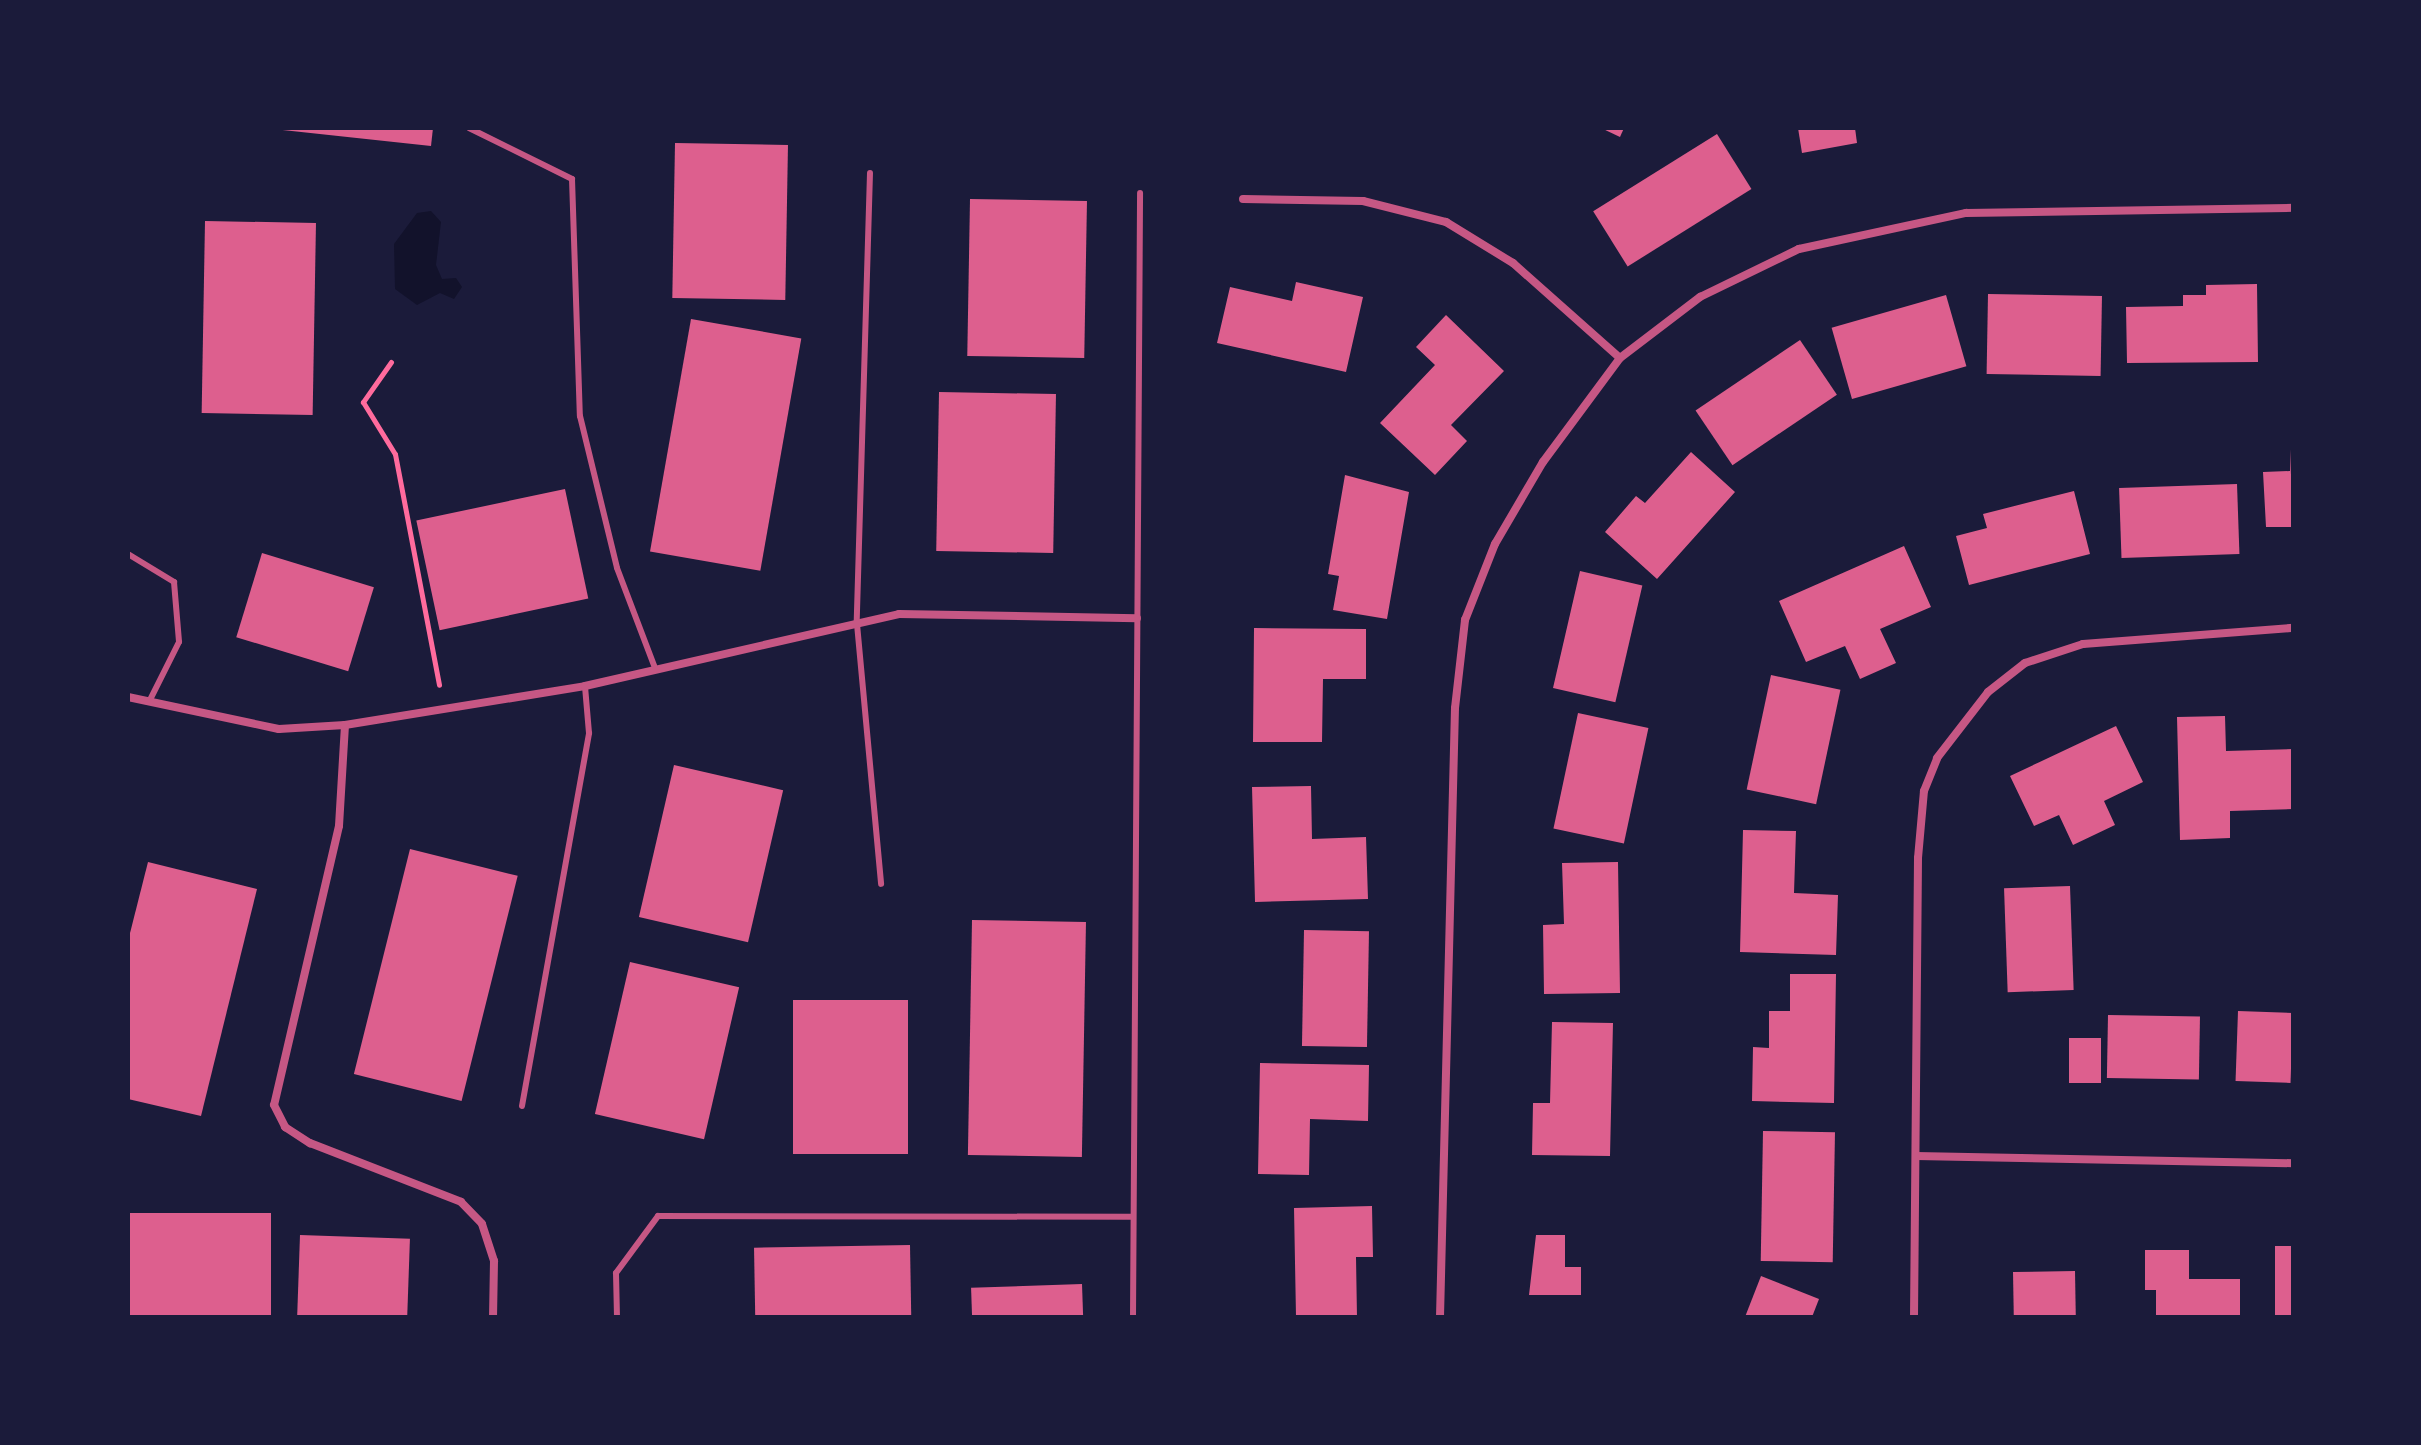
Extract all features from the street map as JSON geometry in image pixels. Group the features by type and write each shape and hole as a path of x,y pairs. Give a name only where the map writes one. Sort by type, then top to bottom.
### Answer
{"street":[{"path":"1243,199 1363,201 1446,222 1513,263 1620,358"},
{"path":"1440,1317 1455,708 1465,620 1527,489 1620,358 1700,297 1815,246 1966,213 2293,208"},
{"path":"128,697 279,729 345,725 585,686 899,614 1137,618"},
{"path":"1914,1317 1919,845 1924,791 1957,725 2025,663 2083,644 2293,628"},
{"path":"345,725 339,826 274,1105 285,1127 310,1143 461,1202 482,1224 494,1261 493,1317"},
{"path":"1916,1156 2293,1163"}],"lane":[{"path":"469,128 572,179 580,416 617,568 655,668"},
{"path":"870,173 857,624 881,884"},
{"path":"1133,1317 1131,1217 1140,193"},
{"path":"128,554 174,582 179,642 149,702"},
{"path":"522,1106 589,733 585,686"},
{"path":"617,1317 616,1273 658,1216 1131,1217"}],"path":[{"path":"391,362 363,402 395,454 443,710"}],"shaded area":[{"path":"431,211 441,222 436,265 442,279 456,278 462,287 454,299 440,293 417,305 395,289 394,244 417,213"}],"building":[{"path":"264,128 433,128 431,146"},
{"path":"1601,128 1624,128 1620,137"},
{"path":"1798,128 1855,128 1857,143 1802,153"},
{"path":"1717,134 1751,189 1628,266 1593,211"},
{"path":"675,143 788,145 785,300 672,298"},
{"path":"970,199 1087,201 1084,358 967,356"},
{"path":"205,221 316,223 313,415 202,413"},
{"path":"1296,282 1363,297 1346,372 1217,343 1230,287 1292,301"},
{"path":"2257,284 2258,362 2127,363 2126,307 2183,306 2183,295 2206,295 2206,285"},
{"path":"1988,294 2102,296 2101,376 1987,374"},
{"path":"1946,295 1966,366 1852,399 1832,328"},
{"path":"1446,315 1504,371 1451,425 1467,441 1435,475 1380,423 1435,365 1416,347"},
{"path":"691,319 801,338 760,571 650,551"},
{"path":"1800,340 1837,395 1732,465 1696,410"},
{"path":"939,392 1056,394 1053,553 936,551"},
{"path":"2290,449 2293,527 2266,527 2263,472 2290,471"},
{"path":"1691,452 1735,492 1657,579 1605,532 1636,496 1645,503"},
{"path":"1345,475 1409,492 1387,619 1333,610 1339,576 1328,574"},
{"path":"2237,484 2239,554 2122,558 2119,488"},
{"path":"565,489 588,599 440,630 416,521"},
{"path":"2074,491 2090,554 1969,585 1956,536 1987,528 1983,514"},
{"path":"1904,546 1931,607 1880,629 1896,663 1860,679 1845,646 1806,662 1779,601"},
{"path":"262,553 374,587 348,671 236,637"},
{"path":"1580,571 1642,585 1615,702 1553,688"},
{"path":"1254,628 1366,629 1366,679 1323,679 1322,742 1253,742"},
{"path":"1771,675 1840,690 1816,804 1747,789"},
{"path":"1578,713 1648,728 1624,843 1553,828"},
{"path":"2225,716 2226,751 2293,749 2293,809 2230,811 2230,838 2180,840 2177,717"},
{"path":"2116,726 2143,782 2104,801 2115,825 2073,845 2059,815 2034,826 2010,776"},
{"path":"674,765 783,790 748,942 639,917"},
{"path":"1311,786 1312,839 1366,837 1368,899 1255,902 1252,787"},
{"path":"1743,830 1796,831 1794,893 1838,895 1836,955 1740,952"},
{"path":"410,849 518,876 462,1101 354,1074"},
{"path":"148,862 257,889 201,1116 128,1099 128,941"},
{"path":"1618,862 1620,993 1544,994 1543,925 1564,924 1562,863"},
{"path":"2070,886 2074,990 2008,992 2004,888"},
{"path":"972,920 1086,922 1082,1157 968,1155"},
{"path":"1304,930 1369,931 1367,1047 1302,1046"},
{"path":"630,962 739,987 704,1139 595,1114"},
{"path":"1790,974 1836,974 1834,1103 1752,1101 1753,1047 1769,1048 1769,1011 1790,1011"},
{"path":"793,1000 908,1000 908,1154 793,1154"},
{"path":"2238,1011 2293,1013 2291,1083 2236,1081"},
{"path":"2108,1015 2200,1017 2199,1080 2107,1078"},
{"path":"1552,1022 1613,1023 1610,1156 1532,1155 1533,1103 1550,1103"},
{"path":"2069,1038 2101,1038 2101,1083 2069,1083"},
{"path":"1260,1063 1369,1065 1368,1121 1310,1119 1309,1175 1258,1174"},
{"path":"1763,1131 1835,1132 1833,1262 1761,1261"},
{"path":"1372,1206 1373,1257 1356,1257 1357,1317 1296,1317 1294,1208"},
{"path":"128,1213 271,1213 271,1317 128,1317"},
{"path":"300,1235 410,1239 407,1317 297,1317"},
{"path":"1536,1235 1565,1235 1565,1267 1581,1267 1581,1295 1529,1295"},
{"path":"910,1245 911,1317 755,1317 754,1248"},
{"path":"2275,1246 2293,1246 2293,1317 2275,1317"},
{"path":"2145,1250 2189,1250 2189,1279 2240,1279 2240,1317 2156,1317 2156,1290 2145,1290"},
{"path":"2075,1271 2076,1317 2014,1317 2013,1272"},
{"path":"1761,1276 1819,1299 1812,1317 1745,1317"},
{"path":"1082,1284 1083,1317 972,1317 971,1288"}]}
